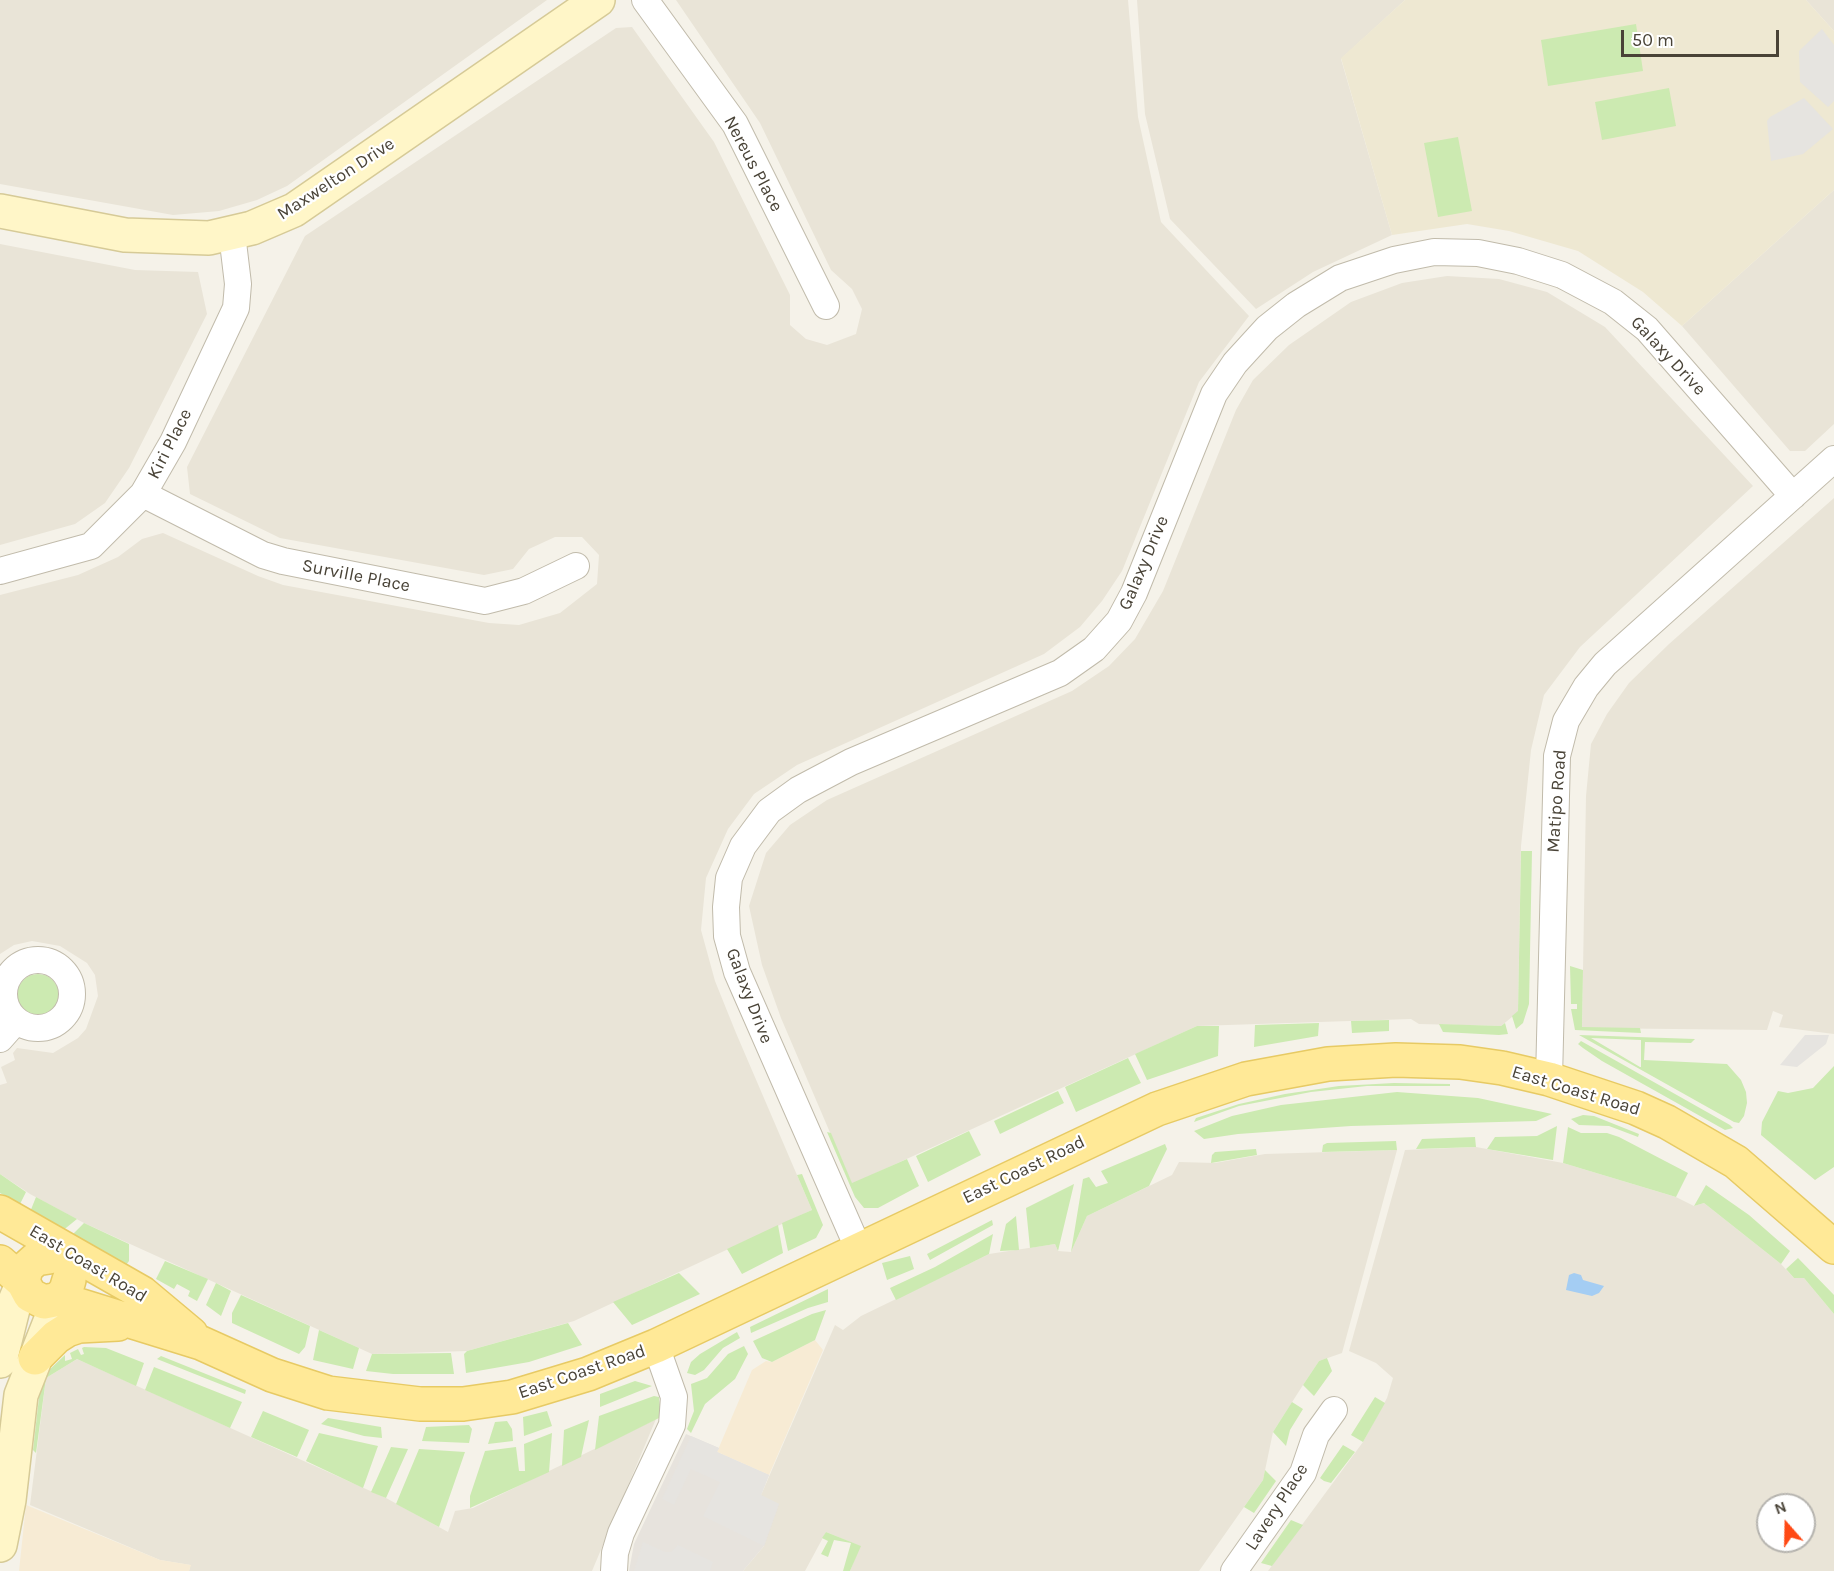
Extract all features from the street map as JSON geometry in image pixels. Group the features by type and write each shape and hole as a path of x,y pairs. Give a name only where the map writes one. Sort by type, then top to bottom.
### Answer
{"main road":[{"name":"East Coast Road","path":"58,1274 141,1324 201,1342 272,1375 328,1393 420,1404 477,1402 540,1390 588,1374 656,1346 1117,1125 1166,1105 1246,1079 1328,1064 1396,1060 1460,1062 1550,1079 1636,1108 1716,1149 1767,1187 1834,1247"},
{"name":"East Coast Road","path":"0,1212 142,1293 201,1342"},
{"path":"0,1224 58,1274 137,1302 201,1342"},
{"path":"12,1272 30,1295 44,1302 58,1274"},
{"path":"35,1358 56,1337 79,1326 141,1324"}],"street":[{"name":"Maxwelton Drive","path":"0,211 125,235 187,238 232,234 294,210 598,0"},
{"name":"Nereus Place","path":"645,0 735,124 826,306"},
{"name":"Kiri Place","path":"0,571 91,546 143,494 173,442 236,308 238,284 232,234"},
{"name":"Galaxy Drive","path":"859,1250 737,972 727,936 726,907 729,878 743,846 769,811 798,790 851,762 1060,673 1094,648 1119,621 1134,593 1214,394 1235,363 1267,328 1296,304 1340,278 1394,260 1434,252 1478,253 1518,261 1562,275 1613,302 1647,329 1793,496"},
{"name":"Matipo Road","path":"1550,1079 1557,756 1566,721 1586,687 1605,664 1834,459"},
{"name":"Surville Place","path":"143,494 262,555 485,602 524,591 576,566"},
{"path":"0,1361 15,1301 12,1272"},
{"path":"0,1545 9,1500 18,1413 58,1274"},
{"path":"614,1571 615,1553 621,1533 672,1425 675,1410 672,1386 656,1346"},
{"name":"Lavery Place","path":"1234,1571 1303,1473 1316,1435 1334,1410"}],"shaded area":[{"path":"0,0 547,0 287,186 257,200 219,211 173,215 0,184"},
{"path":"676,0 1128,0 1138,117 1161,222 1249,316 1199,382 1122,571 1102,601 1080,627 1044,654 797,765 754,794 728,829 706,878 701,930 715,981 812,1210 574,1321 467,1351 372,1354 84,1223 30,1194 0,1174 0,1085 7,1083 1,1067 15,1060 13,1053 17,1048 53,1053 78,1038 86,1029 98,996 95,975 87,963 60,946 32,941 14,945 0,954 0,595 78,575 118,557 142,539 163,533 283,585 489,623 519,625 560,613 597,584 599,555 582,537 555,537 529,549 513,569 484,575 280,538 190,494 187,467 305,236 616,28 632,27 714,142 790,295 790,325 806,339 827,345 856,334 862,309 852,289 831,270 760,123"},
{"path":"1137,0 1405,0 1341,59 1392,235 1313,272 1256,309 1170,219 1145,114"},
{"path":"1405,0 1806,0 1834,31 1834,190 1682,326 1643,292 1578,251 1509,231 1467,224 1392,235 1341,58"},
{"path":"1806,0 1834,0 1834,31"},
{"path":"1822,29 1834,45 1834,101 1828,107 1800,82 1799,51"},
{"path":"1804,98 1833,129 1803,154 1771,161 1767,121 1770,117"},
{"path":"1834,190 1834,424 1805,451 1790,451 1682,326"},
{"path":"0,244 135,270 198,272 207,314 129,468 105,503 75,524 0,545"},
{"path":"1447,276 1499,279 1547,292 1605,327 1753,486 1580,647 1544,695 1531,750 1521,846 1518,1012 1501,1026 1419,1024 1411,1019 1197,1026 852,1184 781,1018 762,965 749,906 766,853 790,825 827,800 1072,691 1109,666 1135,639 1163,591 1236,410 1253,380 1289,345 1351,302 1402,283"},
{"path":"1834,498 1834,1034 1779,1027 1783,1015 1773,1011 1767,1030 1582,1028 1586,796 1591,744 1607,714 1629,683 1669,644"},
{"path":"1805,1035 1829,1035 1826,1044 1797,1067 1780,1065"},
{"path":"1476,1147 1563,1163 1676,1197 1694,1206 1704,1203 1781,1264 1794,1278 1804,1278 1834,1314 1834,1571 1268,1571 1363,1442 1387,1398 1393,1378 1376,1363 1349,1351 1405,1150"},
{"path":"1397,1150 1342,1353 1319,1361 1303,1385 1273,1432 1263,1480 1199,1571 850,1571 860,1546 826,1532 805,1571 743,1571 764,1546 761,1495 835,1325 843,1330 861,1316 989,1254 1055,1244 1058,1251 1071,1252 1087,1216 1172,1175 1179,1162 1215,1163 1265,1154"},
{"path":"815,1340 823,1350 769,1475 717,1452 752,1370 766,1361 772,1362"},
{"path":"77,1359 386,1498 448,1532 455,1511 473,1508 656,1419 592,1571 189,1571 190,1565 160,1560 30,1505 46,1378"},
{"path":"686,1434 719,1448 717,1452 769,1475 761,1495 779,1504 764,1546 743,1571 629,1571 634,1544"},
{"path":"691,1436 719,1448 717,1452 769,1475 761,1495 779,1504 764,1546 703,1516 720,1482 691,1469 674,1505 662,1499"},
{"path":"26,1505 160,1560 191,1565 189,1571 19,1571"},
{"path":"643,1542 665,1552 671,1552 678,1545 713,1562 710,1571 634,1571"}],"green space":[{"path":"1636,24 1643,71 1548,86 1541,40"},
{"path":"1669,88 1676,126 1602,140 1595,102"},
{"path":"1458,137 1472,211 1438,217 1424,143"},
{"path":"1521,851 1532,851 1529,1004 1523,1023 1516,1029 1512,1016 1518,1011"},
{"path":"1570,966 1583,970 1582,1027 1640,1028 1641,1033 1575,1030 1571,1009 1577,1009 1577,1004 1571,1004"},
{"path":"38,974 53,980 59,995 53,1010 38,1016 23,1010 17,995 23,980"},
{"path":"1389,1020 1389,1031 1352,1033 1351,1021"},
{"path":"1319,1023 1318,1036 1254,1047 1255,1025"},
{"path":"1505,1023 1508,1034 1499,1035 1443,1032 1439,1024 1501,1026"},
{"path":"1197,1026 1219,1026 1218,1056 1147,1080 1135,1054"},
{"path":"1579,1035 1695,1039 1691,1043 1645,1042 1644,1060 1727,1064 1741,1080 1746,1092 1747,1103 1744,1116 1739,1123","holes":["1591,1038 1641,1040 1640,1067"]},
{"path":"1581,1041 1733,1128 1725,1130 1602,1061 1578,1044"},
{"path":"1128,1058 1141,1083 1076,1112 1065,1087"},
{"path":"1834,1066 1834,1167 1815,1180 1761,1135 1762,1122 1778,1091 1788,1093 1813,1088"},
{"path":"1394,1083 1450,1084 1450,1086 1367,1086 1311,1092 1239,1106 1194,1122 1196,1118 1239,1104 1285,1094 1339,1086"},
{"path":"1058,1091 1064,1103 1000,1134 994,1121"},
{"path":"1397,1092 1478,1098 1552,1114 1536,1121 1351,1126 1238,1134 1204,1139 1194,1131 1232,1116 1281,1105"},
{"path":"1583,1115 1594,1116 1639,1134 1638,1137 1609,1126 1579,1125 1571,1119"},
{"path":"1557,1126 1553,1160 1487,1149 1495,1137 1537,1136"},
{"path":"1568,1127 1581,1133 1607,1133 1619,1137 1688,1173 1676,1197 1563,1163"},
{"path":"969,1131 981,1155 928,1182 916,1156"},
{"path":"827,1132 831,1133 852,1183 907,1159 919,1186 878,1208 864,1208 855,1197"},
{"path":"1475,1137 1476,1147 1416,1149 1422,1139"},
{"path":"1396,1141 1397,1150 1322,1152 1323,1145 1327,1143"},
{"path":"1165,1144 1167,1149 1149,1186 1087,1216 1071,1252 1083,1179 1089,1177 1096,1187 1108,1183 1101,1171"},
{"path":"1256,1149 1257,1155 1211,1163 1215,1152"},
{"path":"0,1174 26,1192 20,1204 0,1193"},
{"path":"802,1174 823,1225 816,1238 788,1251 782,1223 812,1210 797,1175"},
{"path":"1074,1184 1058,1251 1055,1244 1030,1248 1026,1208"},
{"path":"1706,1185 1749,1215 1790,1251 1781,1264 1704,1203 1694,1206"},
{"path":"36,1197 77,1219 61,1232 30,1212"},
{"path":"1016,1216 1019,1250 1000,1251 1006,1224"},
{"path":"992,1220 993,1225 930,1260 927,1254"},
{"path":"84,1223 129,1244 129,1261 126,1265 70,1237"},
{"path":"778,1225 783,1253 742,1274 727,1249"},
{"path":"993,1234 989,1254 896,1300 890,1288 935,1267"},
{"path":"910,1256 914,1269 887,1280 882,1263"},
{"path":"1798,1258 1834,1295 1834,1314 1804,1278 1794,1278 1786,1269"},
{"path":"165,1261 208,1279 197,1301 188,1296 190,1291 177,1284 174,1289 156,1279"},
{"path":"679,1273 700,1294 632,1325 613,1302"},
{"path":"216,1283 231,1291 221,1316 206,1305"},
{"path":"828,1289 828,1302 808,1308 751,1333 750,1327"},
{"path":"241,1295 310,1326 305,1347 299,1354 232,1323 232,1313"},
{"path":"826,1310 815,1340 772,1362 762,1358 753,1341"},
{"path":"568,1323 582,1345 529,1362 466,1373 464,1354 467,1351"},
{"path":"319,1330 359,1348 353,1369 313,1360"},
{"path":"737,1332 740,1338 723,1348 704,1370 695,1375 687,1373 691,1362 700,1354"},
{"path":"744,1346 748,1354 735,1379 705,1404 691,1433 687,1429 694,1411 691,1384 707,1378 728,1354"},
{"path":"82,1348 106,1348 144,1363 136,1386 77,1359 46,1378 36,1453 33,1450 40,1389 46,1373 65,1355 65,1361 72,1359 70,1353 78,1349 81,1355 84,1354"},
{"path":"451,1353 454,1374 393,1374 366,1371 372,1354"},
{"path":"161,1356 246,1390 245,1394 157,1359"},
{"path":"1327,1358 1332,1371 1314,1396 1303,1385 1319,1361"},
{"path":"154,1367 242,1402 230,1428 145,1390"},
{"path":"635,1381 652,1386 600,1407 600,1394"},
{"path":"654,1396 659,1397 661,1417 595,1450 599,1416"},
{"path":"1375,1397 1385,1403 1363,1442 1351,1435"},
{"path":"1292,1402 1303,1409 1290,1430 1286,1446 1273,1432"},
{"path":"263,1411 309,1430 297,1457 251,1437"},
{"path":"547,1411 552,1426 524,1436 523,1417"},
{"path":"328,1418 381,1427 382,1438 364,1436 321,1424"},
{"path":"589,1420 581,1457 562,1466 564,1430"},
{"path":"507,1421 512,1429 513,1441 488,1444 495,1422"},
{"path":"469,1425 472,1429 469,1443 422,1441 426,1427"},
{"path":"319,1433 378,1446 363,1488 306,1461"},
{"path":"552,1433 549,1472 470,1508 470,1496 485,1451 516,1447 519,1471 525,1471 524,1444"},
{"path":"1343,1445 1355,1452 1331,1483 1324,1481 1320,1478"},
{"path":"391,1447 408,1449 386,1498 371,1492"},
{"path":"419,1449 465,1452 439,1527 396,1504"},
{"path":"1265,1470 1276,1481 1254,1513 1244,1507 1263,1480"},
{"path":"1291,1520 1303,1525 1272,1566 1261,1563"},
{"path":"826,1532 861,1546 850,1571 843,1571 851,1543 834,1540 828,1557 821,1554 828,1541 822,1538"}],"water":[{"path":"1574,1273 1581,1275 1583,1280 1604,1286 1599,1293 1592,1296 1566,1290 1569,1275"}]}
